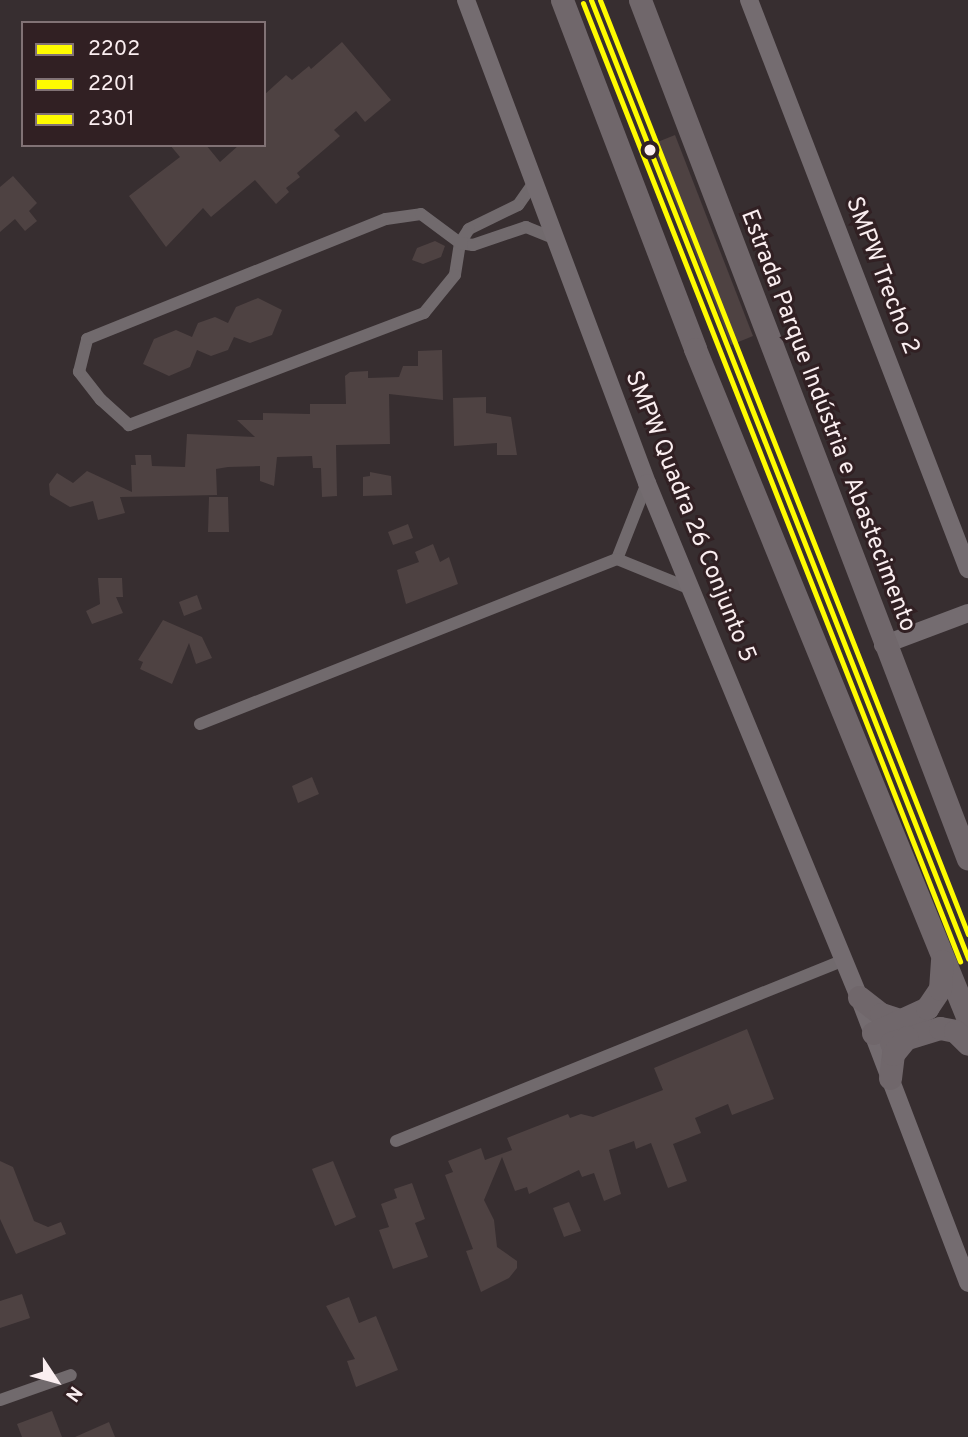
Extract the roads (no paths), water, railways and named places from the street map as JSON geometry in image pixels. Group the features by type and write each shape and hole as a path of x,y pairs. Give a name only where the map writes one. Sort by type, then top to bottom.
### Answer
{"highway":[{"path":"562,0 695,349 880,796 968,1019"},
{"name":"Estrada Parque Indústria e Abastecimento","path":"640,0 883,645 968,859"},
{"path":"890,1078 892,1054 906,1029 935,999 942,958"},
{"path":"859,997 906,1029"},
{"path":"876,1040 906,1029 948,1028 968,1044"}],"street":[{"name":"SMPW Quadra 26 Conjunto 5","path":"466,0 648,483 859,997 968,1283"},
{"name":"SMPW Trecho 2","path":"749,0 968,569"},
{"path":"534,181 518,205 469,229 460,243 455,275 424,313 129,425 101,400 79,372 87,339 386,219 421,214 460,243 473,245 526,227 555,239"},
{"path":"617,559 648,483"},
{"path":"200,724 617,559 691,589"},
{"path":"883,645 968,613"},
{"path":"396,1141 842,961"},
{"path":"0,1400 71,1375"}]}
